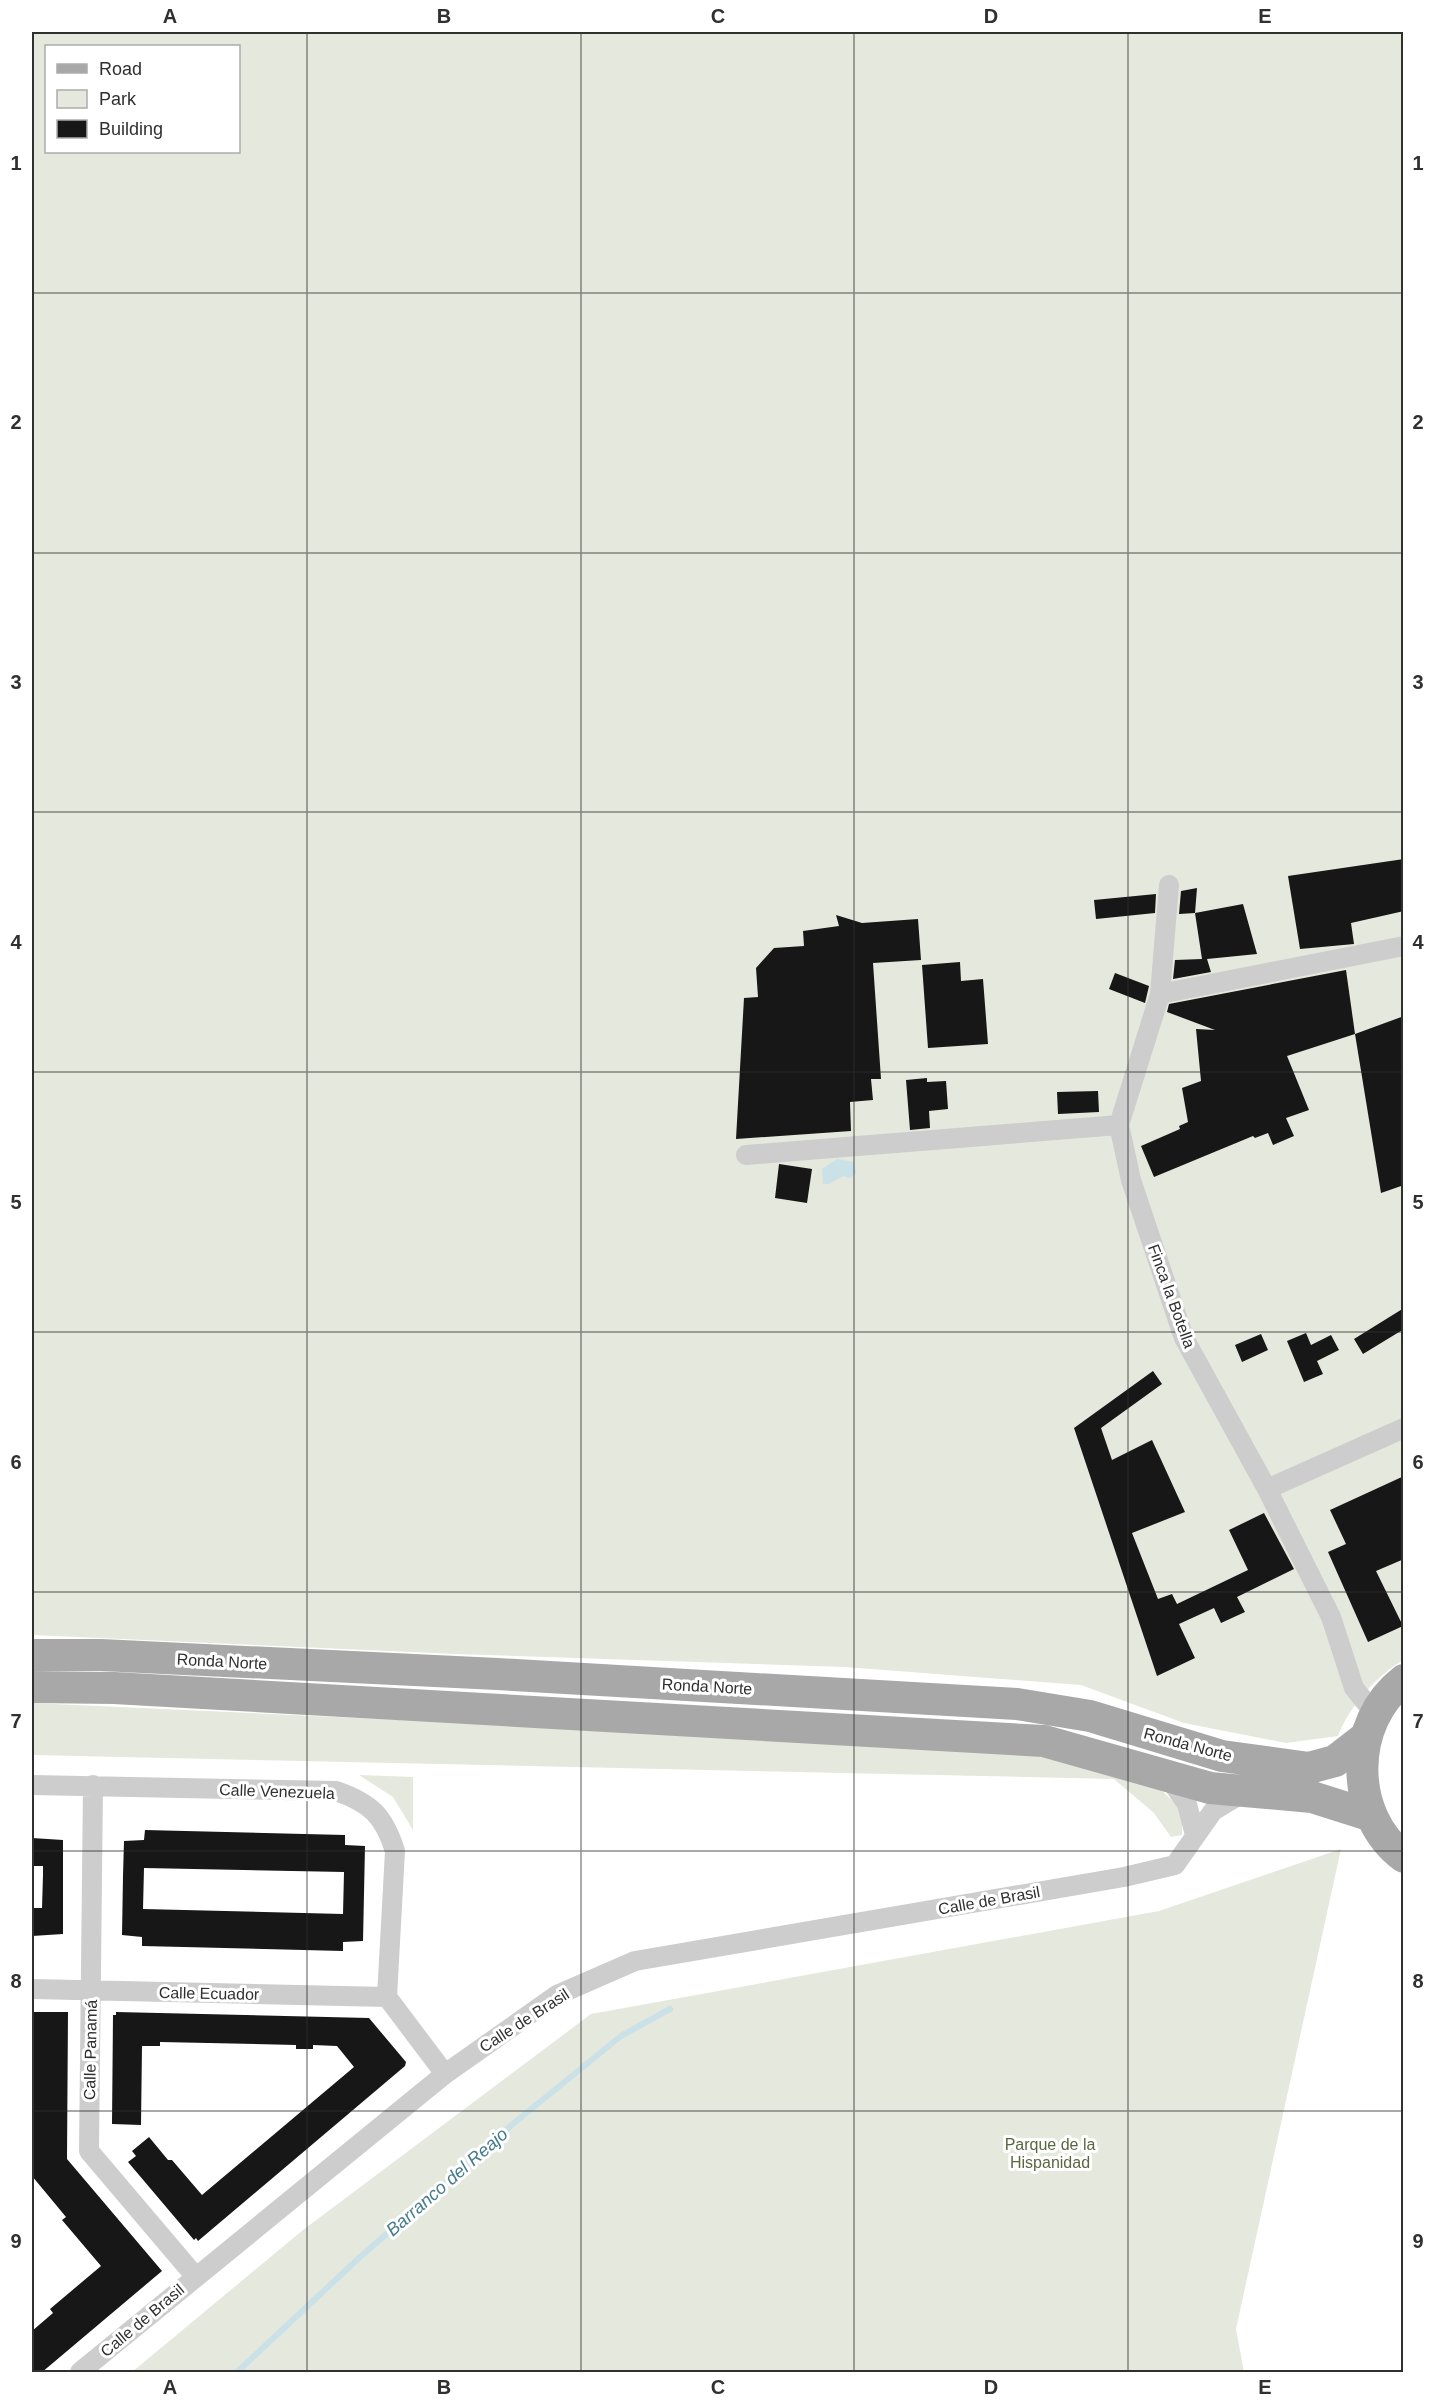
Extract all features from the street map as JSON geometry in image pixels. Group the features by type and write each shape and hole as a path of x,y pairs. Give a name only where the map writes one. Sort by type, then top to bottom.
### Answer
{"main road":[{"name":"Ronda Norte","path":"32,1655 486,1673 1017,1704 1090,1716 1222,1756 1309,1768 1335,1761 1371,1726 1395,1687 1404,1680"},
{"name":"Ronda Norte","path":"32,1687 114,1688 1044,1741 1210,1788 1312,1797 1372,1816"},
{"path":"1371,1726 1363,1752 1363,1785 1372,1816 1384,1836 1404,1857"}],"street":[{"name":"Finca la Botella","path":"1168,885 1160,994 1119,1125 1131,1180 1184,1338 1267,1489 1331,1617 1354,1688 1371,1726"},
{"path":"1160,994 1404,946"},
{"path":"746,1155 1119,1125"},
{"path":"1267,1489 1404,1428"},
{"path":"1168,1777 1187,1804 1195,1835"},
{"name":"Calle Venezuela","path":"32,1785 336,1791 357,1798 375,1810 389,1831 395,1851 387,1996"},
{"name":"Calle Panamá","path":"93,1785 89,2151 195,2276"},
{"name":"Calle de Brasil","path":"80,2373 195,2276 445,2074 557,1995 635,1961 1112,1879 1175,1865 1213,1811 1246,1791"},
{"name":"Calle Ecuador","path":"32,1989 387,1996"},
{"path":"387,1996 445,2074"}],"green space":[{"path":"32,32 1403,32 1403,1660 1373,1683 1364,1693 1349,1714 1338,1736 1286,1743 1184,1723 1081,1685 845,1667 456,1654 32,1635"},
{"path":"32,1703 422,1721 1043,1756 1159,1788 1177,1805 1182,1819 1182,1835 1171,1837 1154,1813 1114,1779 32,1755"},
{"path":"359,1775 413,1777 413,1830 393,1797"},
{"name":"Parque de la Hispanidad","path":"1341,1849 1236,2329 1244,2372 132,2372 303,2230 591,2014 1159,1911"}],"water":[{"path":"837,1159 854,1162 856,1173 850,1178 843,1176 829,1184 823,1184 822,1169"}],"building":[{"path":"1404,859 1404,911 1351,923 1354,944 1300,949 1288,876"},
{"path":"1197,888 1195,913 1179,914 1181,891"},
{"path":"1156,894 1155,913 1096,919 1094,900"},
{"path":"1243,904 1257,954 1207,959 1211,972 1173,979 1175,960 1202,959 1195,913"},
{"path":"836,915 862,923 918,919 921,960 873,963 881,1079 871,1079 873,1100 850,1102 851,1131 736,1139 744,998 758,997 756,968 774,948 804,946 803,931 839,926"},
{"path":"960,962 961,981 983,979 988,1044 928,1048 922,965"},
{"path":"1346,970 1355,1034 1287,1056 1309,1110 1286,1118 1294,1136 1273,1145 1268,1133 1255,1138 1253,1136 1154,1177 1141,1146 1180,1129 1179,1126 1188,1122 1182,1088 1201,1081 1196,1029 1215,1030 1167,1012 1169,1004"},
{"path":"1115,973 1149,986 1145,1003 1109,989"},
{"path":"1404,1016 1404,1185 1381,1193 1355,1034"},
{"path":"927,1078 927,1082 946,1081 948,1109 929,1111 930,1128 910,1130 906,1080"},
{"path":"1098,1091 1099,1112 1058,1114 1057,1092"},
{"path":"779,1164 812,1169 807,1203 775,1198"},
{"path":"1404,1308 1404,1329 1363,1354 1354,1339"},
{"path":"1306,1333 1311,1345 1331,1335 1339,1350 1317,1361 1323,1374 1304,1382 1287,1341"},
{"path":"1261,1334 1268,1350 1242,1362 1235,1345"},
{"path":"1153,1371 1162,1384 1101,1428 1112,1460 1152,1440 1185,1512 1132,1533 1158,1599 1172,1594 1177,1604 1248,1570 1229,1530 1264,1513 1294,1569 1237,1597 1245,1612 1221,1623 1214,1608 1179,1624 1195,1658 1157,1676 1074,1428"},
{"path":"1404,1476 1404,1559 1376,1571 1403,1626 1368,1642 1328,1552 1346,1544 1330,1510"},
{"path":"145,1830 345,1835 345,1845 365,1846 363,1941 343,1942 343,1951 142,1946 142,1937 122,1935 123,1876 124,1841 144,1840","holes":["144,1868 344,1872 343,1914 143,1909"]},
{"path":"32,1838 63,1840 63,1934 32,1936 32,1908 42,1908 43,1866 32,1866"},
{"path":"32,2012 68,2012 67,2159 162,2271 41,2373 32,2373 32,2331 53,2313 50,2309 101,2266 62,2220 66,2217 32,2176"},
{"path":"116,2012 369,2018 406,2062 405,2066 198,2241 196,2238 194,2240 128,2162 136,2156 132,2151 149,2137 202,2195 354,2067 337,2046 313,2045 313,2049 296,2049 296,2045 160,2042 160,2046 142,2046 141,2125 112,2124 113,2015 116,2015"}],"waterway":[{"name":"Barranco del Reajo","path":"237,2372 360,2257 514,2123 621,2036 670,2009"}]}
